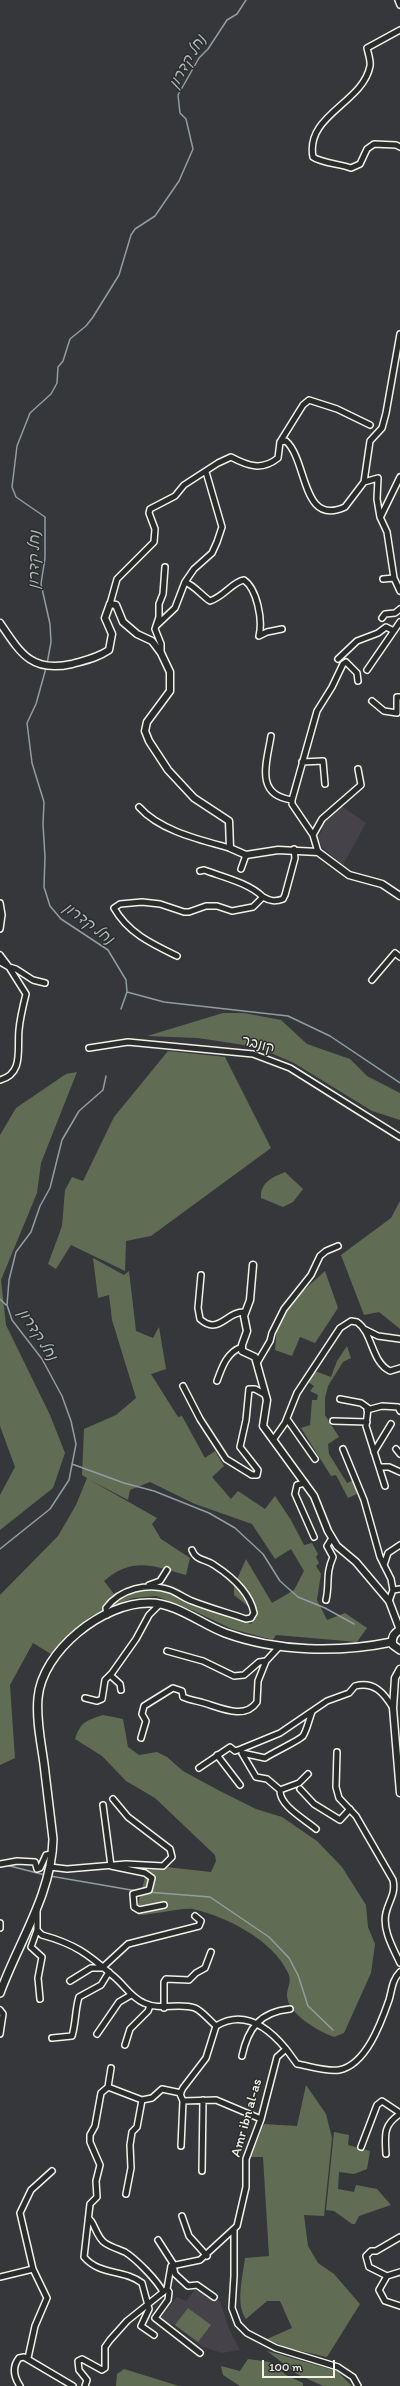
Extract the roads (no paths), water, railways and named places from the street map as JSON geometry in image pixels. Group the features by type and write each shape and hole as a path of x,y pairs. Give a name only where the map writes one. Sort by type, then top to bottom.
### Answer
{"main road":[{"path":"0,1993 13,1958 37,1906 50,1867 52,1854 52,1828 38,1722 38,1697 52,1661 68,1640 84,1628 120,1608 136,1604 160,1604 237,1637 280,1646 357,1648 392,1642"},
{"path":"392,1642 393,1636 400,1630"},
{"path":"392,1642 400,1650"}],"street":[{"path":"398,0 400,5"},
{"path":"400,30 367,48 370,64 366,76 351,96 318,127 312,150 314,157 318,161 334,162 351,168 360,164 367,149 374,144 396,145 400,147"},
{"path":"280,442 286,441 290,445 298,461 310,500 320,508 331,510 345,508 364,482 370,442 382,428 400,334"},
{"path":"0,623 19,652 42,666 54,667 97,658 109,650 112,634 105,618 117,578 154,542 155,529 149,513 150,509 175,496 184,485 206,472 218,462 231,458 259,468 270,464 278,458 280,442 303,405 309,400 337,409 370,425"},
{"path":"157,624 175,608 186,582 194,569 212,553 222,527 206,472"},
{"path":"380,517 400,477"},
{"path":"364,482 378,478 377,499 380,517 388,532 394,578 400,591"},
{"path":"161,653 161,644 155,630 165,567"},
{"path":"383,579 394,578"},
{"path":"186,582 192,585 199,594 210,601 219,598 238,581 244,580 251,585 258,606 259,636 267,632 282,629"},
{"path":"110,604 116,605 123,622 137,634 152,641 161,653 170,672 170,691 147,722 144,731 155,754 169,772 194,798 229,821 230,848"},
{"path":"382,618 385,614 396,613 400,609"},
{"path":"367,670 400,622"},
{"path":"338,659 356,642 378,633 386,627 394,631"},
{"path":"318,852 313,835 292,804 292,800 317,711 332,687 343,664 346,662 357,673 358,681"},
{"path":"372,701 384,711 397,713 397,697 400,697"},
{"path":"271,736 265,770 266,781 274,793 281,798 292,800"},
{"path":"302,762 323,762 325,784"},
{"path":"313,835 322,819 342,801 354,794 361,785 358,769"},
{"path":"139,807 149,815 184,836 230,848 246,855 294,850 318,852 349,875 382,884 400,896"},
{"path":"200,871 204,870 232,880 272,901 283,899 295,858 294,850"},
{"path":"241,868 246,855"},
{"path":"177,956 145,941 122,921 114,908 120,904 142,902 160,904 184,912 189,912 206,906 217,906 232,911 253,907 263,897"},
{"path":"0,903 2,915 0,929"},
{"path":"372,980 394,953 400,957"},
{"path":"0,955 26,994 19,1030 16,1069 8,1078 0,1080"},
{"path":"0,962 10,968 16,969 34,980 45,983"},
{"name":"קונבר","path":"89,1048 128,1042 151,1043 231,1050 259,1056 290,1068 400,1137"},
{"path":"257,1363 270,1341 272,1333 284,1309 311,1275 320,1256 326,1251 338,1246"},
{"path":"253,1265 250,1300 245,1312 247,1331 242,1351 255,1357 257,1363 264,1394 267,1400 263,1426 314,1496 337,1546 356,1562 389,1601 400,1630"},
{"path":"201,1275 198,1308 200,1319 205,1323 216,1325 238,1313 245,1312"},
{"path":"273,1440 287,1419 297,1393 340,1328 351,1321 357,1322 378,1336 400,1338"},
{"path":"364,1328 372,1349 386,1369 390,1371 400,1368"},
{"path":"217,1381 224,1362 236,1349 242,1347"},
{"path":"183,1386 200,1419 226,1459 252,1475 257,1475 258,1470 240,1447 246,1420 249,1389 255,1389 264,1394"},
{"path":"340,1399 361,1403 368,1410"},
{"path":"368,1410 390,1406 398,1407 400,1411"},
{"path":"368,1410 366,1422 374,1452 381,1467 385,1486"},
{"path":"287,1419 315,1459"},
{"path":"334,1421 366,1422"},
{"path":"374,1452 392,1424"},
{"path":"343,1449 364,1500 380,1557 394,1590 389,1601"},
{"path":"396,1449 400,1454"},
{"path":"381,1467 398,1469"},
{"path":"305,1483 297,1485 295,1494 314,1538"},
{"path":"326,1600 329,1588 326,1574 333,1557 327,1546 332,1538"},
{"path":"384,1565 388,1553 400,1545"},
{"path":"143,1586 163,1588 191,1601 246,1619 251,1618 254,1613 253,1608 240,1587 213,1564 196,1557 192,1550"},
{"path":"107,1615 106,1608 108,1604 128,1591 160,1581 167,1570"},
{"path":"394,1590 400,1589"},
{"path":"85,1698 97,1701 102,1699 105,1680 136,1639 149,1615 157,1610 160,1604"},
{"path":"141,1738 146,1721 142,1714 144,1706 173,1688 182,1691 183,1697 194,1702 237,1711 249,1709 257,1702 258,1681 266,1660 280,1646"},
{"path":"167,1651 203,1661 234,1676 244,1675 259,1662 266,1660"},
{"path":"400,1669 395,1678 393,1708 400,1793"},
{"path":"110,1675 120,1684 121,1690"},
{"path":"199,1768 230,1747 235,1751 239,1750 280,1733 327,1701 349,1693 355,1686 361,1684 373,1686 380,1691 393,1708"},
{"path":"243,1755 265,1758 282,1747 297,1741 303,1736 312,1711"},
{"path":"239,1750 256,1777 267,1779 280,1790 280,1795 285,1803 316,1829"},
{"path":"337,1752 338,1798 350,1809 371,1840 393,1880 394,1892 386,1913 385,1921 387,1934 400,1962"},
{"path":"217,1756 240,1785"},
{"path":"280,1790 299,1783 308,1774"},
{"path":"300,1789 314,1804 340,1820 350,1809"},
{"path":"50,1867 67,1869 112,1866 163,1866 172,1857 170,1849 128,1817 113,1798"},
{"path":"103,1805 112,1866"},
{"path":"0,1864 17,1860 35,1862 37,1869 40,1868 46,1855 52,1854"},
{"path":"112,1866 145,1873 152,1878 149,1890 133,1894 132,1902 136,1910 164,1905"},
{"path":"37,1906 37,1930 32,1947 42,1957 38,1978 40,1999"},
{"path":"70,1981 91,1968 102,1968 128,1944 199,1926 201,1921 195,1916"},
{"path":"0,1923 0,1928"},
{"path":"37,1930 42,1935 82,1949 98,1961 102,1968 131,1995 150,2006 164,2008 185,2006 195,2009 216,2026"},
{"path":"164,2008 166,1979 190,1980 196,1973 205,1968 211,1952"},
{"path":"52,2038 72,2036 77,2022 76,2008 80,1998 101,1984 108,1972"},
{"path":"181,2146 183,2101 181,2093 206,2058 216,2026 224,2021 248,2019 257,2023 286,2050 297,2064 338,2070 352,2065 363,2054 389,1999 394,1979 400,1972"},
{"path":"97,2034 119,2002 131,1995"},
{"path":"125,2045 130,2029 148,2012 150,2006"},
{"path":"242,2056 244,2042 257,2023 268,2013 290,2009"},
{"path":"0,2010 3,2014 0,2034"},
{"name":"Amr ibn al-as","path":"173,2265 194,2262 206,2256 234,2230 240,2218 243,2201 246,2159 261,2119 277,2057 286,2050"},
{"path":"111,2068 108,2087 101,2093 95,2126 90,2135 90,2142 100,2165 100,2172 96,2181 97,2196 90,2204 84,2256 100,2269 138,2279 145,2289 148,2312 141,2326 154,2335"},
{"path":"108,2087 142,2100 152,2098 162,2089 181,2093"},
{"path":"126,2194 130,2168 130,2145 132,2132 137,2127 142,2100"},
{"path":"202,2171 203,2100"},
{"path":"183,2101 216,2100 261,2119"},
{"path":"361,2147 377,2104 382,2101 400,2113 390,2120 386,2128 386,2154"},
{"path":"28,2358 36,2326 47,2303 46,2294 33,2269 20,2213 30,2190 52,2171"},
{"path":"182,2216 189,2236 206,2256"},
{"path":"89,2219 93,2222 97,2236 106,2243 132,2257 165,2290 169,2292 168,2300 156,2318 200,2353"},
{"path":"234,2230 232,2308 238,2324 247,2333 276,2348 338,2367 349,2374 358,2386"},
{"path":"387,2276 369,2267 366,2256 370,2252 376,2251 400,2237"},
{"path":"158,2240 173,2265 175,2274 188,2286 197,2285 214,2297"},
{"path":"85,2386 87,2380 78,2370 78,2361 82,2359 102,2370 106,2368 105,2348 115,2332 165,2290 169,2273 173,2265"},
{"path":"0,2277 33,2269"},
{"path":"400,2272 387,2276 381,2284 380,2294 385,2301 400,2306"},
{"path":"20,2386 15,2374 15,2363 19,2358 28,2358 73,2386"}],"waterway":[{"name":"נחל קדרון","path":"47,664 51,642 50,624 41,584 45,558 45,517 16,497 12,487 17,446 30,413 51,394 57,383 58,367 63,361 70,339 86,326 93,317 119,275 131,235 135,229 155,216 179,181 193,149 186,119 180,113 178,95 199,58 208,49 227,20 237,14 246,0"},
{"name":"נחל קדרון","path":"46,668 36,704 27,723 32,763 44,802 44,887 50,906 61,919 108,950 126,980 127,992 121,1009"},
{"path":"127,992 164,1002 288,1016 330,1036 400,1083"},
{"name":"נחל קדרון","path":"0,1549 50,1509 69,1480 76,1444 71,1421 62,1396 42,1359 12,1320 7,1305 9,1280 16,1252 31,1232 40,1206 50,1188 62,1140 79,1111 103,1090 106,1076"},
{"path":"0,1299 6,1305"},
{"path":"72,1464 124,1483 154,1491 209,1513 235,1528 263,1554 280,1581 298,1597 325,1608 354,1624"},
{"path":"6,1865 45,1875"},
{"path":"50,1876 137,1891"},
{"path":"147,1892 210,1897 269,1937 289,1958 298,1975 308,2006 333,2030"}]}
